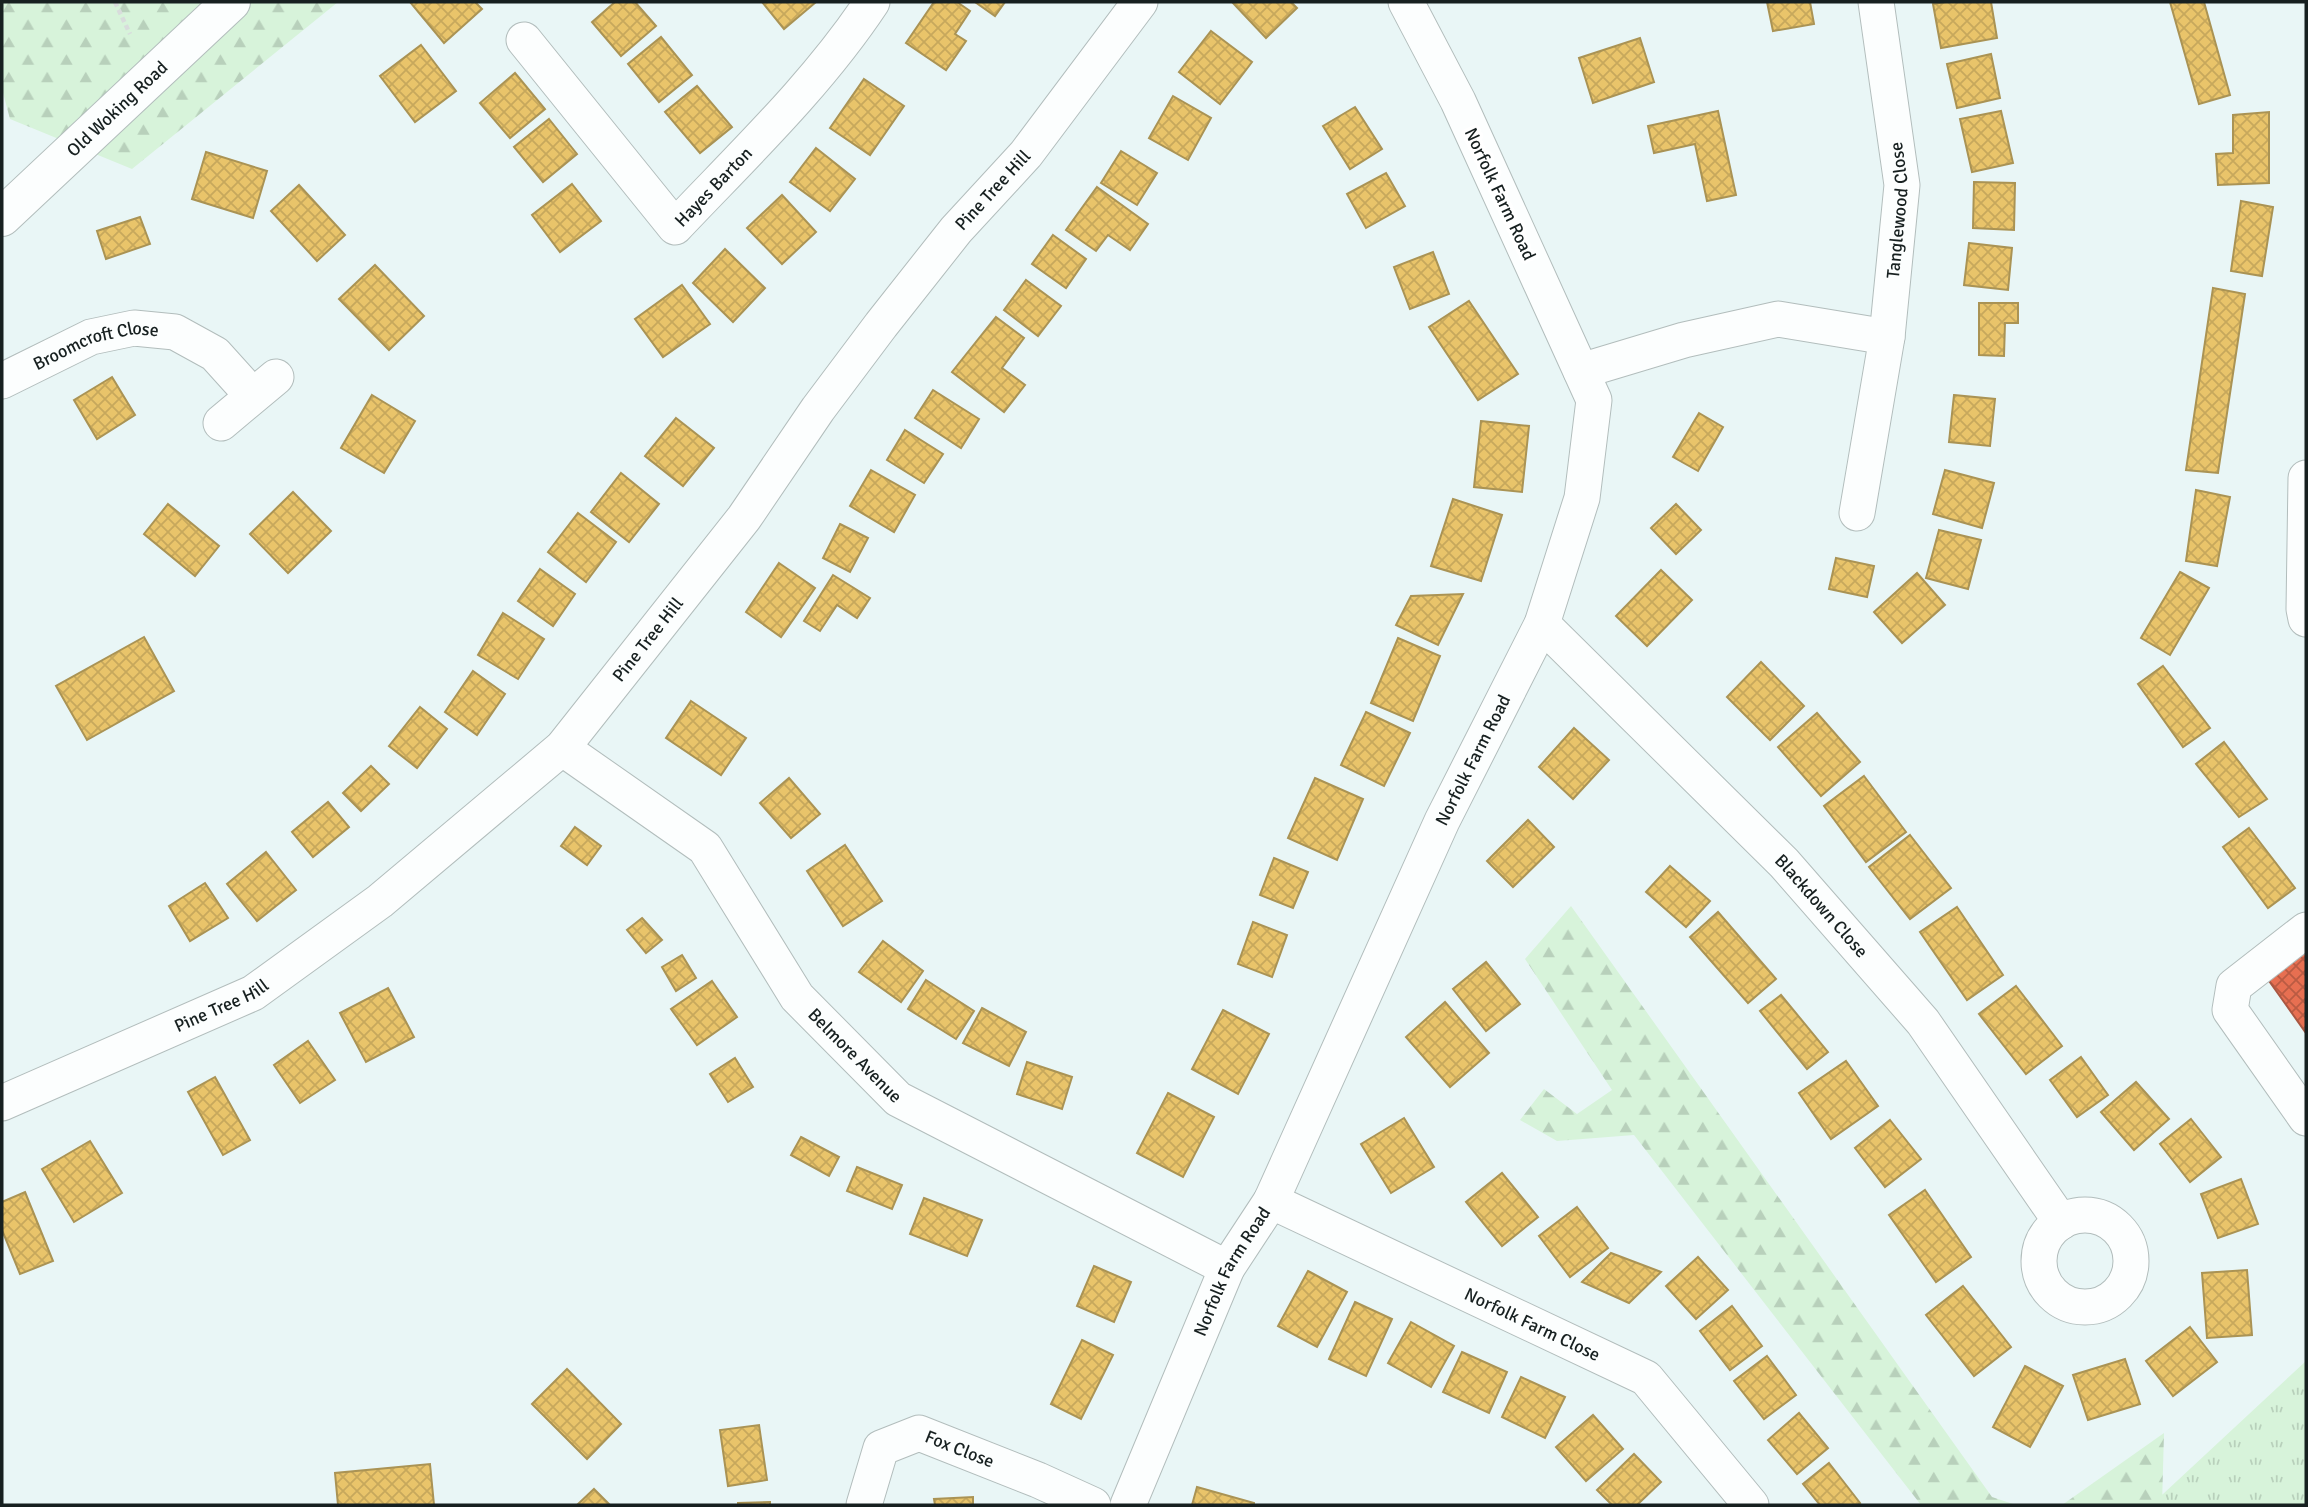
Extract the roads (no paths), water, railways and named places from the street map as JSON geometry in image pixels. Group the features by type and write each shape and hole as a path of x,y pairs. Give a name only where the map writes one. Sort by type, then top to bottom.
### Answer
{"main road":[{"name":"Old Woking Road","path":"2,217 231,2"}],"street":[{"name":"Pine Tree Hill","path":"2,1103 253,993 380,901 562,748 744,518 818,409 881,325 956,230 1026,155 1140,2"},
{"name":"Norfolk Farm Road","path":"1128,1505 1227,1268 1271,1201 1442,821 1542,624 1582,498 1594,400 1458,101 1406,2"},
{"name":"Tanglewood Close","path":"1857,513 1887,337 1902,185 1876,2"},
{"name":"Hayes Barton","path":"524,40 675,227 798,97 855,10"},
{"path":"1581,372 1684,340 1778,319 1887,337"},
{"name":"Broomcroft Close","path":"2,381 91,337 134,328 175,332 264,386 221,423"},
{"path":"2306,478 2306,619"},
{"name":"Blackdown Close","path":"1542,624 1784,863 1914,1012 2061,1222"},
{"name":"Belmore Avenue","path":"562,748 705,848 797,997 898,1099 1227,1268"},
{"path":"2306,930 2234,986 2230,1010 2306,1118"},
{"name":"Norfolk Farm Close","path":"1271,1201 1646,1378 1751,1505"},
{"name":"Fox Close","path":"864,1505 881,1448 919,1433 1093,1505"}]}
